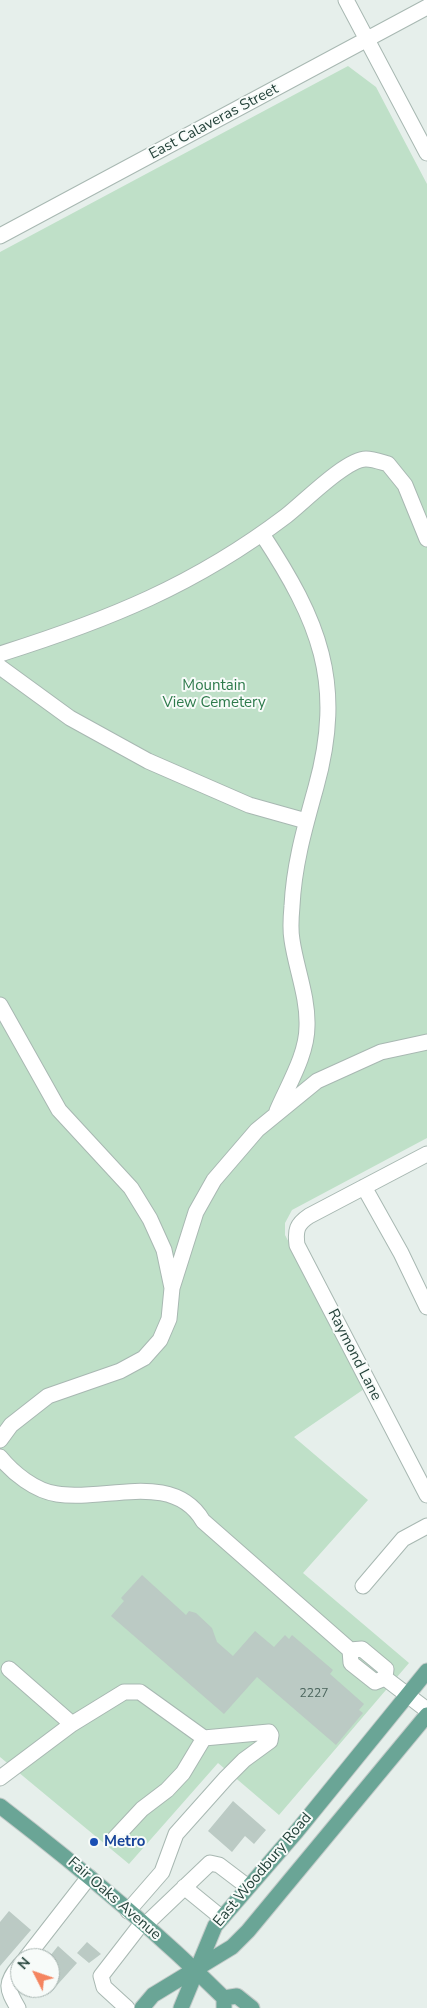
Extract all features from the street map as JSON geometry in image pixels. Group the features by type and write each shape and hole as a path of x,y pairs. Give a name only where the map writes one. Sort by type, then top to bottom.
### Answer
{"main road":[{"name":"East Woodbury Road","path":"196,1970 212,1930 427,1671"},
{"name":"East Woodbury Road","path":"196,1970 232,1947 248,1931 427,1715"},
{"name":"Fair Oaks Avenue","path":"0,1806 128,1910 196,1970 224,2003 238,1996 252,2008"},
{"path":"142,2008 152,1995 196,1970"},
{"path":"181,2008 196,1970"}],"street":[{"path":"346,0 427,153"},
{"name":"East Calaveras Street","path":"0,236 367,41 427,7"},
{"path":"0,654 63,634 132,607 232,555 262,534 350,464 365,459 388,464 405,485 427,539"},
{"path":"262,534 288,573 306,608 319,643 327,679 328,719 324,753 296,863 292,937 304,997 307,1026 302,1053 277,1112"},
{"path":"0,667 70,718 148,761 249,805 306,820"},
{"path":"0,1005 59,1110 131,1188 150,1219 164,1250 172,1288"},
{"path":"0,1440 11,1425 48,1396 120,1371 144,1358 160,1340 169,1319 172,1288 196,1212 214,1180 258,1130 277,1112 317,1080 350,1064 381,1052 427,1042"},
{"path":"427,1154 364,1187 401,1252 427,1307"},
{"name":"Raymond Lane","path":"364,1187 300,1222 295,1231 297,1245 427,1496"},
{"path":"0,1456 8,1466 28,1483 55,1494 81,1496 138,1491 178,1497 196,1509 203,1521 350,1650 362,1649 375,1658 386,1668 385,1678 427,1710"},
{"path":"363,1586 403,1539 410,1533 427,1526"},
{"path":"9,1669 72,1724"},
{"path":"0,1778 72,1724 124,1692 140,1692 204,1738 269,1732 271,1735 270,1741 244,1760 176,1834 162,1872 128,1910"},
{"path":"115,1838 142,1809 166,1790 182,1773 204,1738"},
{"path":"127,2008 104,1987 101,1976 143,1924 207,1865 219,1864 248,1887"},
{"path":"34,1948 89,1877"},
{"path":"184,1887 222,1918"},
{"path":"10,1978 10,1995"}],"green space":[{"name":"Mountain View Cemetery","path":"348,66 376,87 427,184 427,1138 292,1210 285,1223 285,1235 367,1387 294,1437 368,1500 303,1573 409,1663 279,1815 218,1763 129,1864 0,1757 0,252"}],"building":[{"path":"142,1575 186,1615 189,1611 196,1613 212,1628 217,1642 233,1656 255,1631 274,1647 285,1635 289,1639 292,1635 333,1670 330,1674 364,1704 359,1710 363,1713 336,1745 257,1677 224,1714 111,1616 124,1601 121,1598"},
{"path":"233,1801 266,1830 254,1844 245,1836 232,1852 208,1831"},
{"path":"9,1911 31,1930 16,1948 10,1948 10,1954 0,1966 0,1922"},
{"path":"87,1942 101,1954 89,1963 77,1953"},
{"path":"58,1946 77,1963 60,1982 60,1948 56,1948"}],"place":[{"name":"Metro","path":"94,1842"}]}
